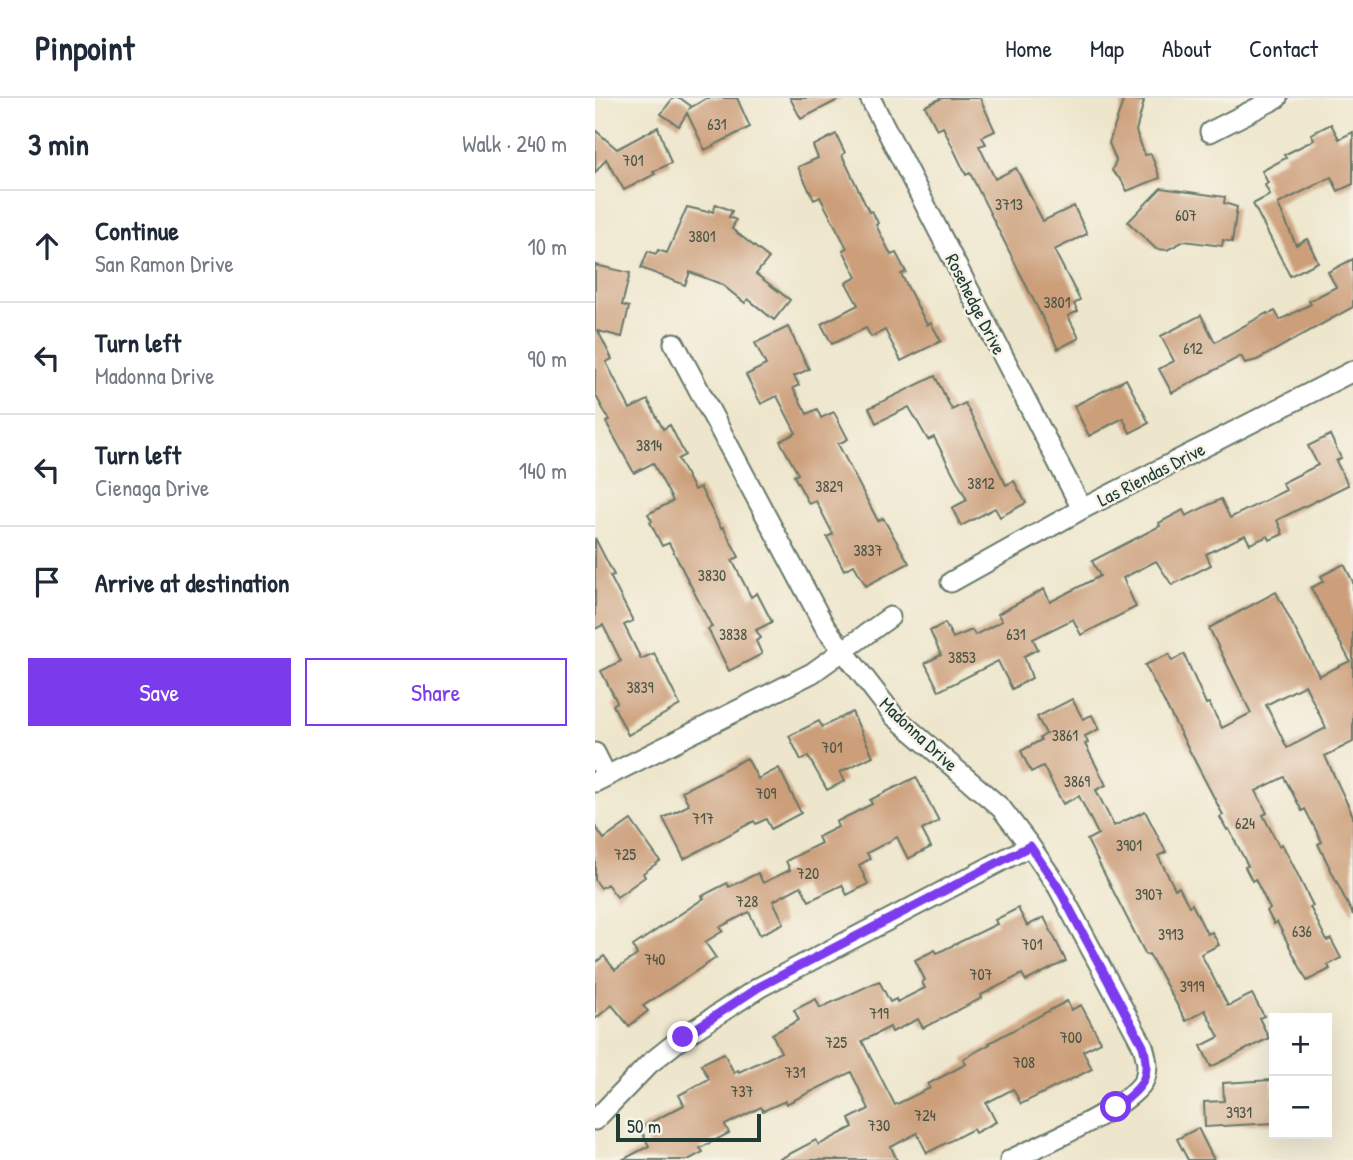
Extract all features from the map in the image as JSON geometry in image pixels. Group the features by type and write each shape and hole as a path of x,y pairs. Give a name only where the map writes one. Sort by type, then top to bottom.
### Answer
{"street":[{"name":"Rosehedge Drive","path":"870,98 1082,509"},
{"path":"1210,132 1277,98"},
{"name":"Madonna Drive","path":"674,343 825,627 894,716 1001,808 1030,846 1058,887 1143,1046 1148,1062 1145,1080 1134,1093 1116,1107 1010,1160"},
{"name":"Las Riendas Drive","path":"951,582 1082,509 1353,371"},
{"path":"595,753 601,778 812,673 890,617"},
{"path":"595,1120 649,1063 759,987 1030,846"}],"building":[{"path":"673,98 680,98 691,106 690,108 707,98 737,98 750,127 705,150 687,113 679,126 661,114"},
{"path":"790,98 842,98 801,119"},
{"path":"942,98 980,98 995,131 982,137 986,144 979,146 995,179 1016,168 1043,221 1074,206 1087,234 1054,250 1080,300 1074,304 1078,311 1068,316 1079,338 1058,349 970,173 966,175 943,127 937,130 925,106"},
{"path":"1124,98 1144,101 1136,131 1145,155 1151,154 1160,178 1127,191 1112,171 1116,160 1109,143"},
{"path":"1331,124 1339,139 1353,132 1353,184 1338,191 1331,177 1278,204 1296,245 1307,239 1318,262 1290,276 1253,204 1270,195 1262,171 1286,158 1284,155 1314,140 1311,134"},
{"path":"658,127 671,163 624,190 606,159 595,173 595,130 617,149"},
{"path":"836,134 845,153 842,155 869,212 872,211 891,255 896,253 906,272 901,274 927,325 931,323 941,341 901,361 885,330 871,337 866,328 832,344 821,324 858,305 846,283 857,277 843,250 847,248 820,197 814,200 798,167 818,158 813,146"},
{"path":"1161,188 1225,197 1224,203 1237,207 1232,242 1223,240 1222,246 1184,241 1167,250 1156,249 1128,222"},
{"path":"716,204 732,211 729,217 736,220 732,229 769,258 756,274 790,300 774,320 748,299 745,303 721,284 690,272 685,285 641,268 648,251 656,254 658,250 667,253 687,207 713,212"},
{"path":"1353,259 1353,307 1257,360 1245,363 1241,356 1172,393 1159,369 1174,361 1161,336 1201,315 1215,342 1267,313 1275,311 1280,320 1336,287 1328,272"},
{"path":"595,265 630,273 622,305 629,307 622,337 598,331 612,359 606,362 630,409 648,400 663,429 670,425 685,455 678,459 694,490 700,487 739,557 732,560 751,597 757,593 772,622 756,630 761,638 756,641 762,654 729,671 708,629 712,627 669,543 662,546 650,522 652,521 648,514 673,501 653,463 634,473 606,422 609,420 595,394"},
{"path":"788,327 809,369 794,376 799,385 793,388 807,414 817,409 821,418 834,412 848,439 838,444 878,521 883,518 909,563 866,586 854,565 844,570 827,537 833,534 816,501 809,504 794,476 798,474 780,441 796,433 777,396 761,404 746,375 766,365 755,343"},
{"path":"935,376 952,410 965,403 1006,485 1014,481 1026,503 1000,517 995,508 961,526 952,508 967,500 934,437 928,440 909,407 876,423 869,408"},
{"path":"1126,379 1149,423 1130,433 1123,418 1089,436 1074,406"},
{"path":"1330,435 1341,458 1336,461 1348,485 1277,520 1283,534 1270,540 1268,536 1250,544 1245,535 1206,554 1211,565 1172,585 1156,561 1123,578 1136,607 1081,635 1073,619 1033,639 1038,649 1024,656 1032,678 1012,689 998,661 939,691 925,663 941,655 930,631 945,623 953,638 972,630 975,635 1002,621 998,614 1044,589 1050,602 1100,576 1092,561 1160,526 1159,523 1183,510 1186,516 1221,499 1230,518 1286,490 1282,483 1318,465 1308,446"},
{"path":"595,538 614,575 610,576 633,621 624,625 641,659 654,653 680,705 628,735 613,705 617,702 601,671 621,661 603,625 595,629"},
{"path":"1344,564 1353,582 1353,742 1325,756 1353,816 1353,915 1318,844 1322,842 1284,777 1256,791 1267,813 1263,815 1279,846 1282,844 1293,865 1327,941 1331,939 1341,958 1328,965 1330,969 1307,981 1277,922 1274,924 1267,911 1270,909 1255,879 1252,881 1245,867 1248,866 1220,817 1223,815 1145,665 1169,654 1172,661 1184,654 1206,704 1209,703 1222,728 1251,713 1209,628 1276,592 1319,676 1350,661 1311,588 1324,581 1321,576","holes":["1305,685 1326,728 1287,748 1266,705"]},
{"path":"1072,699 1083,719 1092,715 1099,729 1085,736 1088,743 1085,744 1106,785 1096,790 1114,826 1145,811 1166,852 1158,856 1175,889 1179,887 1189,906 1192,904 1207,934 1212,932 1219,945 1201,954 1228,1006 1252,994 1264,1016 1259,1018 1269,1038 1211,1067 1201,1046 1219,1037 1205,1010 1186,1021 1149,954 1146,955 1087,840 1098,834 1079,796 1063,804 1043,766 1031,772 1021,751 1041,740 1046,734 1037,717"},
{"path":"852,712 873,756 840,772 845,781 827,790 808,756 801,760 789,736 819,721 822,727"},
{"path":"747,758 758,779 779,768 801,813 771,829 766,819 756,824 754,821 684,859 663,818 689,805 682,791"},
{"path":"916,777 939,821 922,830 931,847 908,859 897,837 867,853 870,859 859,865 868,884 847,895 842,885 809,901 801,886 773,901 784,923 760,935 749,912 720,927 723,931 705,942 716,958 643,1006 648,1011 629,1026 612,1005 595,1019 595,963 604,956 615,970 637,955 633,946 704,898 702,896 727,883 729,887 758,873 763,883 790,870 786,861 821,843 818,837 838,827 836,822 872,804 870,800"},
{"path":"631,820 660,861 643,873 645,877 617,897 607,884 601,888 595,880 595,826 604,839"},
{"path":"1018,908 1027,926 1044,917 1066,961 1026,981 1022,974 923,1028 918,1019 892,1032 890,1027 862,1041 895,1105 930,1088 928,1084 966,1064 963,1059 989,1043 1067,1001 1071,1010 1081,1005 1101,1042 1083,1051 1092,1069 1021,1104 1013,1089 986,1103 996,1122 975,1133 973,1129 927,1153 917,1133 891,1147 897,1160 778,1160 816,1140 819,1145 853,1127 849,1119 869,1109 851,1072 786,1104 785,1101 763,1111 761,1107 725,1125 729,1133 700,1148 703,1152 688,1160 622,1160 649,1146 640,1128 684,1105 679,1095 709,1079 701,1064 724,1053 734,1073 781,1052 772,1034 799,1020 794,1010 816,999 820,1008 879,981 890,1002 896,999 897,1002 925,988 922,982 925,980 915,960 935,950 937,953 997,924 995,920"},
{"path":"1269,1080 1269,1123 1205,1127 1204,1102 1224,1101 1223,1083"},
{"path":"1198,1128 1214,1160 1188,1160 1177,1139"}],"route":[{"path":"683,1037 759,987 1030,846 1058,887 1143,1046 1148,1062 1145,1080 1116,1107"}]}
